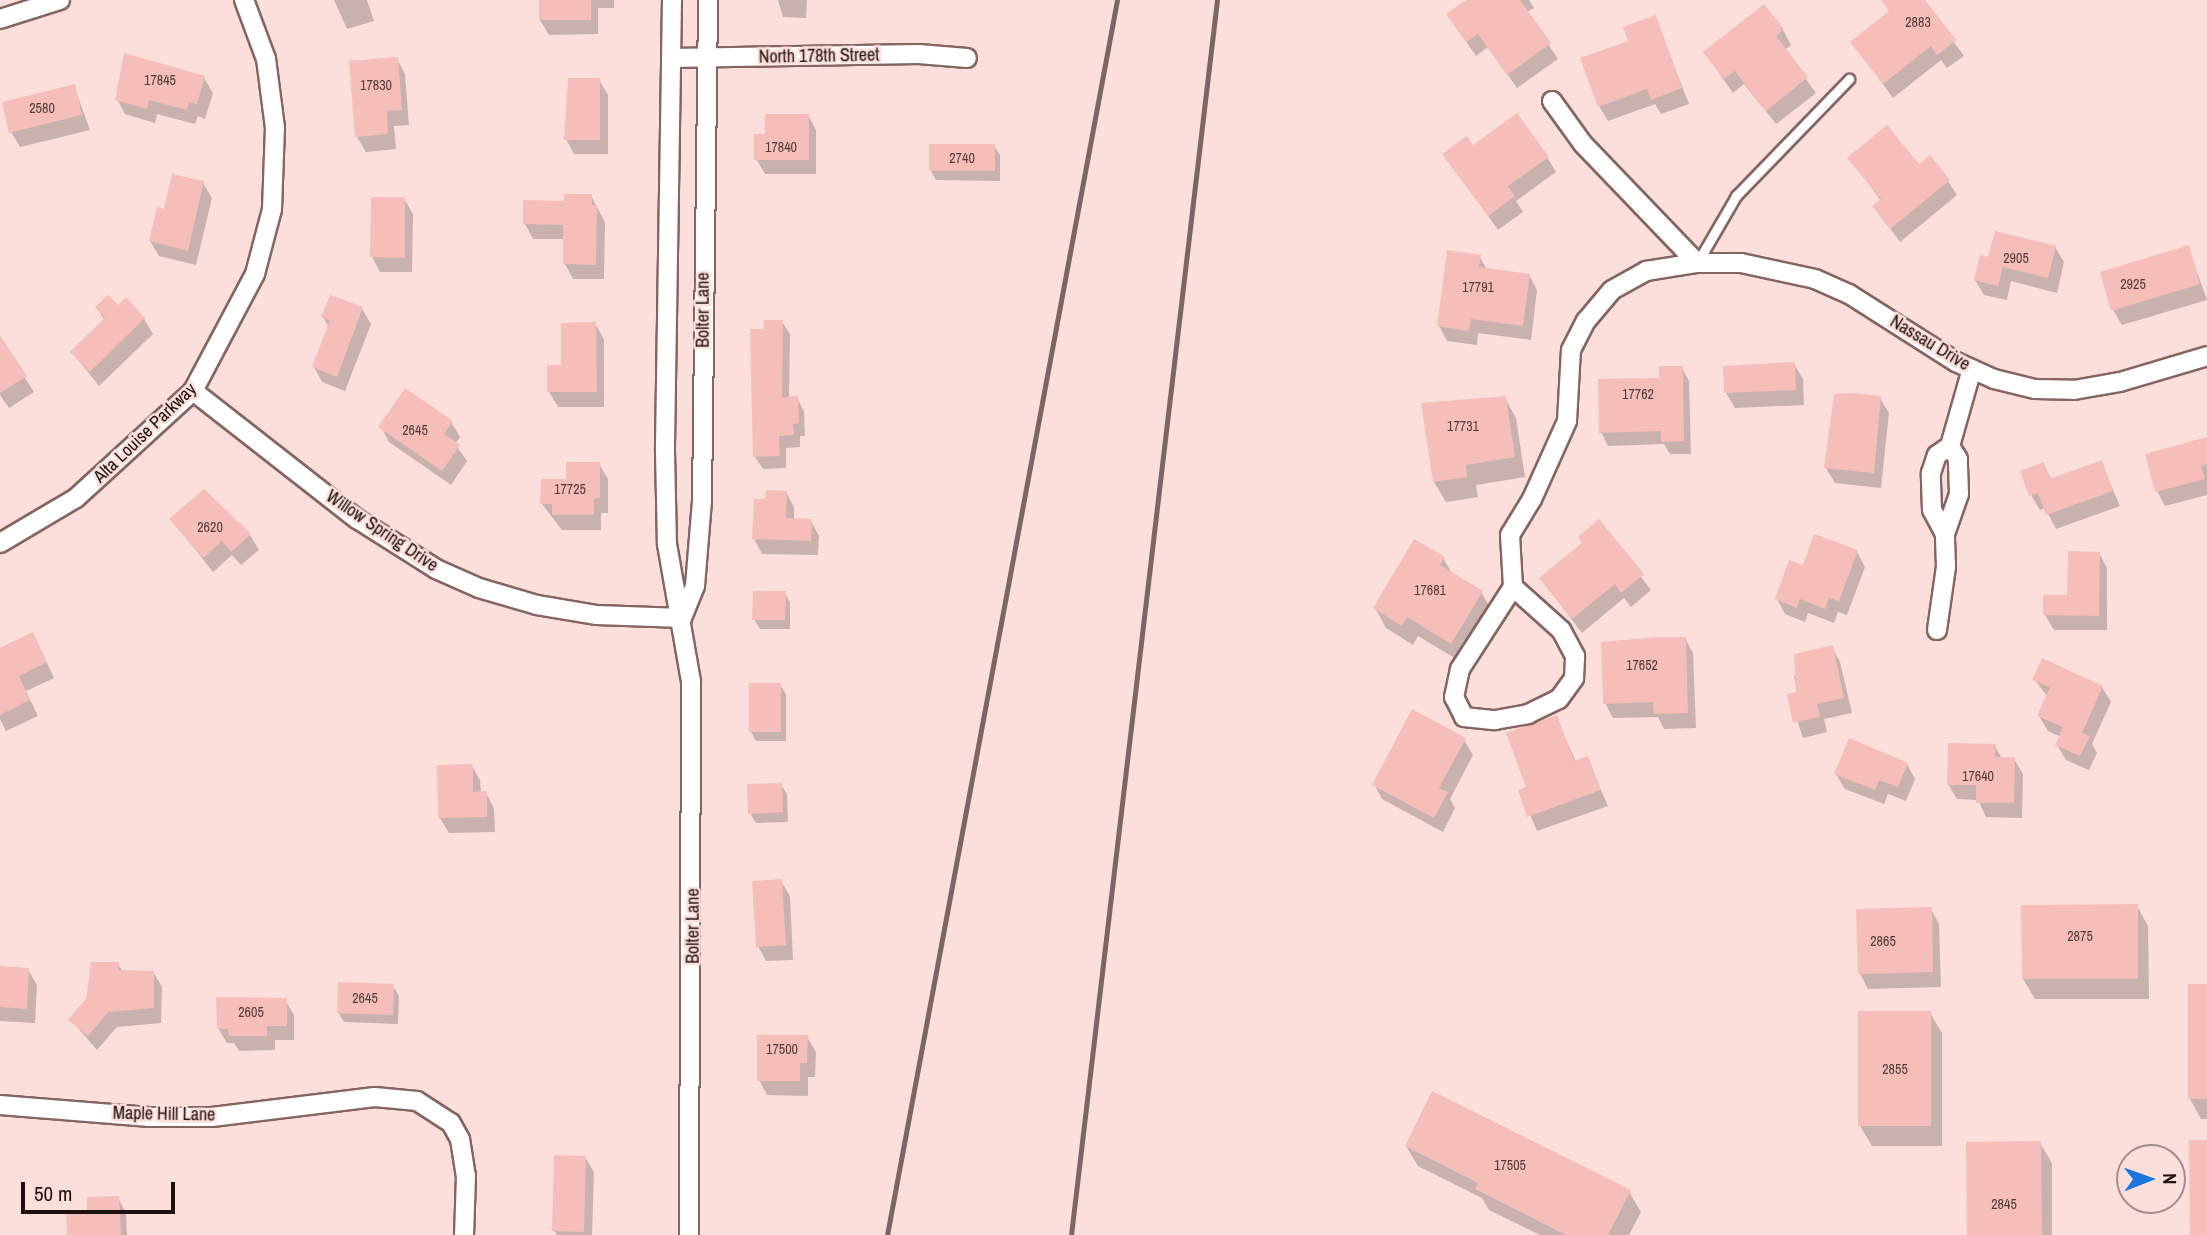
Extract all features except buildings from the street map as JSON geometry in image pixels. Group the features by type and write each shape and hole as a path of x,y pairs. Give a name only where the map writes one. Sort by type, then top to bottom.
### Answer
{"street":[{"path":"0,19 60,0"},
{"name":"Alta Louise Parkway","path":"0,543 76,498 193,391 255,274 272,209 276,167 272,88 244,0"},
{"name":"Bolter Lane","path":"672,0 667,517 671,580 689,655 691,706 689,1235"},
{"name":"Bolter Lane","path":"682,618 695,586 702,501 708,0"},
{"name":"North 178th Street","path":"671,58 919,54 967,58"},
{"path":"1552,101 1583,144 1697,263"},
{"name":"Nassau Drive","path":"1513,587 1510,535 1532,499 1567,421 1571,350 1586,321 1612,290 1646,271 1697,263 1741,263 1815,279 1849,294 1972,369 2035,389 2074,390 2165,371 2207,356"},
{"path":"1945,534 1932,510 1931,473 1937,455 1950,446 1972,369"},
{"name":"Willow Spring Drive","path":"193,391 357,519 436,569 479,589 537,606 597,615 682,618"},
{"path":"1937,630 1945,601 1945,534 1958,494 1958,459 1950,446"},
{"path":"1513,587 1562,629 1574,656 1574,678 1559,699 1528,714 1495,720 1464,717 1454,697 1460,669 1513,587"},
{"name":"Maple Hill Lane","path":"0,1105 187,1117 401,1098 434,1109 451,1123 466,1156 464,1235"}],"lane":[{"path":"1697,263 1736,196 1849,79"}],"railway":[{"path":"887,1235 1117,0"},
{"path":"1071,1235 1217,0"}]}
